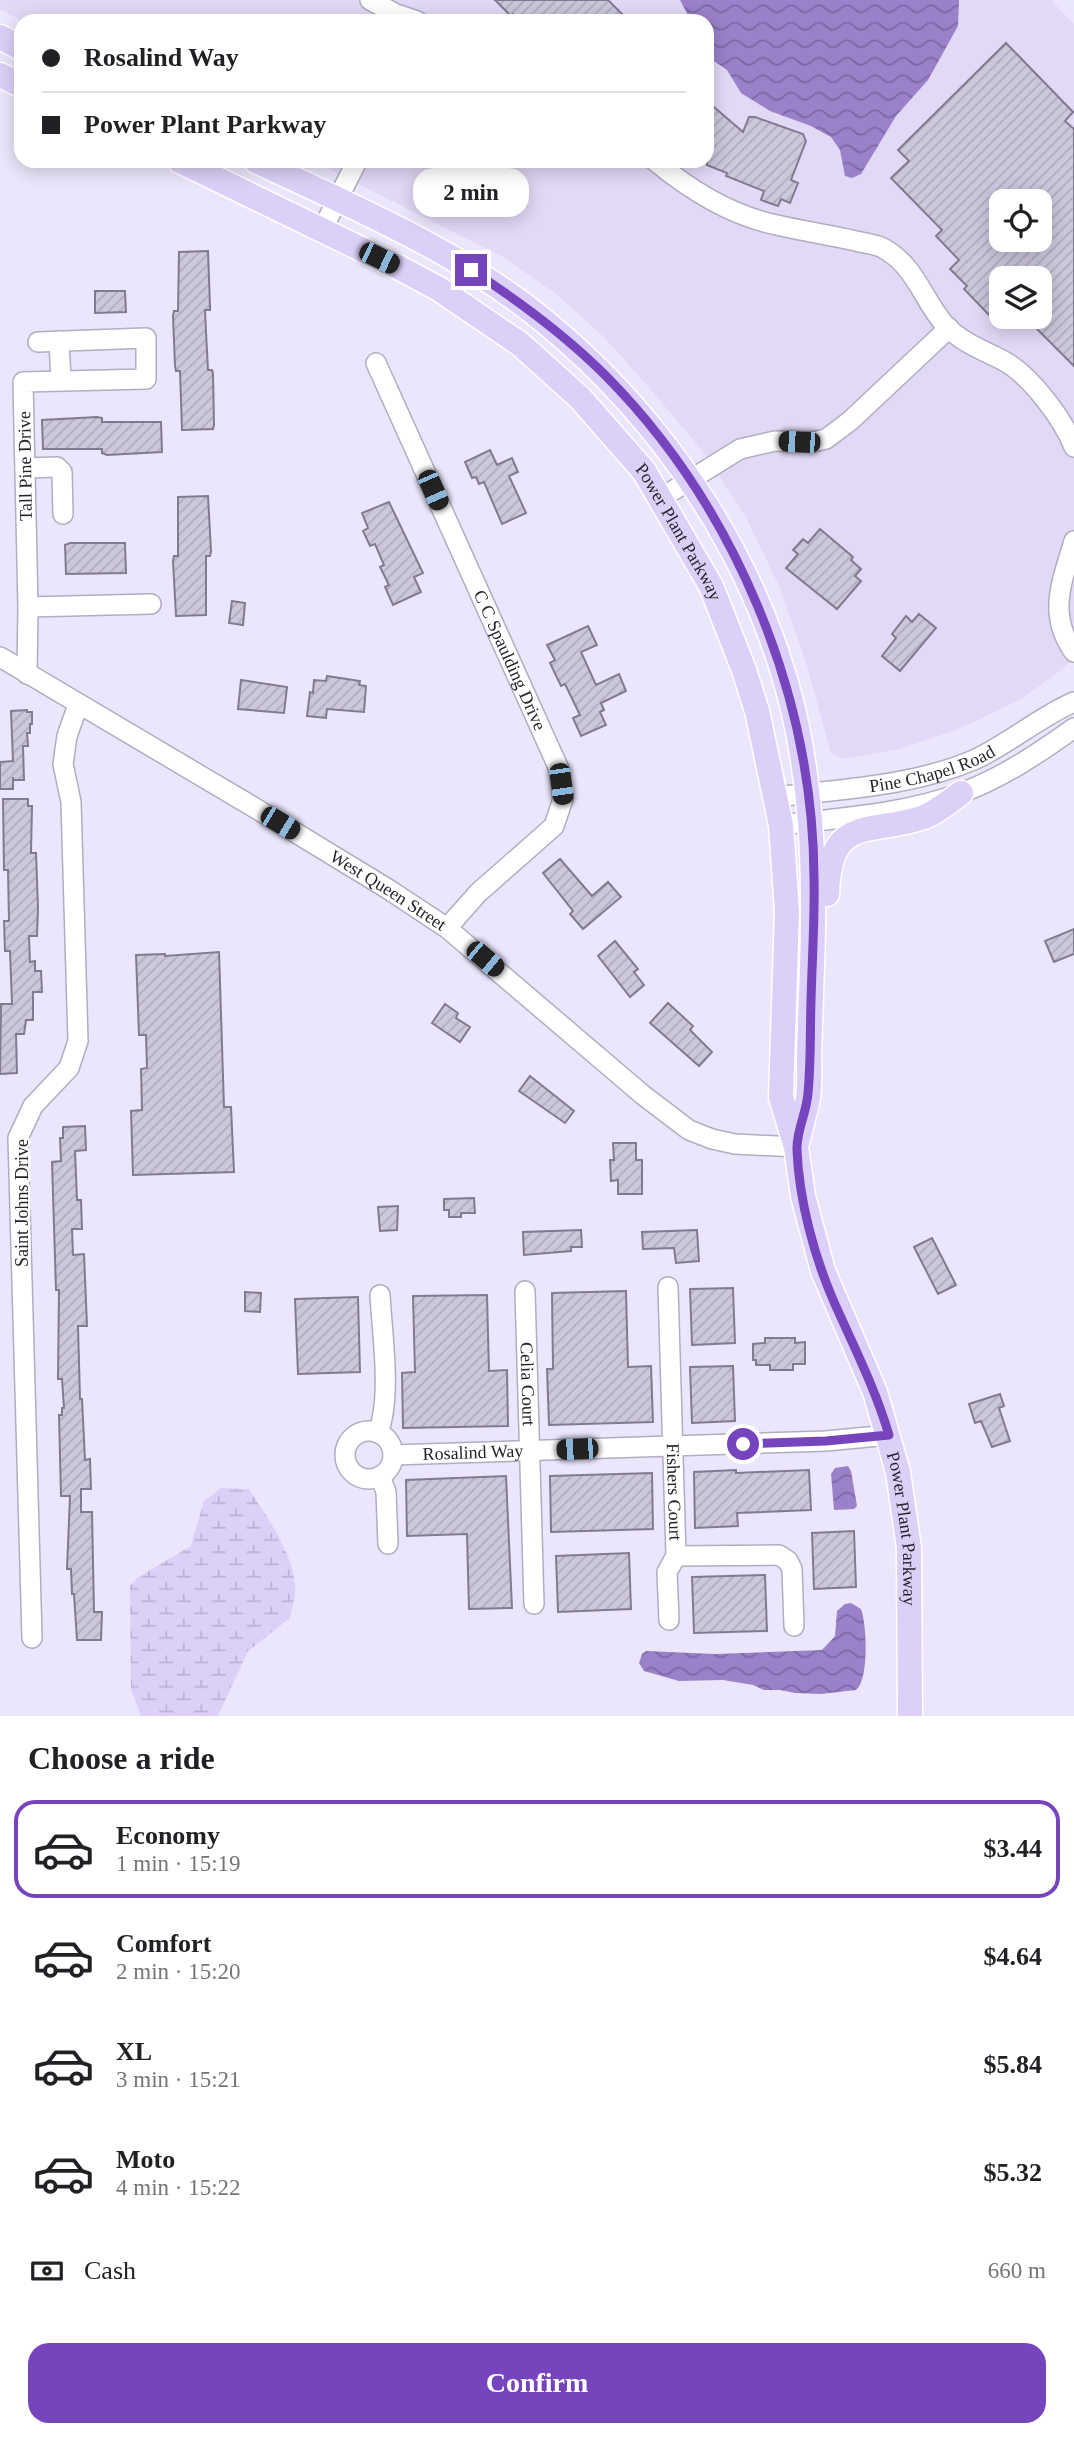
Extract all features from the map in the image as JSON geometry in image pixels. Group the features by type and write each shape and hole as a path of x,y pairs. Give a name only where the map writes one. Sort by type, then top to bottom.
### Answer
{"main road":[{"name":"Power Plant Parkway","path":"194,168 439,289 520,344 580,398 619,439 644,471 705,576 724,616 757,712 781,825 787,911 781,1097 796,1147 803,1196 823,1271 875,1392 898,1472 909,1548 910,1716"},
{"name":"Power Plant Parkway","path":"271,168 455,260 542,318 606,376 666,445 740,565 758,605 793,711 811,822 814,871 808,1096 796,1147"},
{"path":"811,997 824,964 827,878 836,850 856,831 926,816 961,793"}],"street":[{"path":"370,0 396,14"},
{"path":"322,230 354,168"},
{"path":"664,168 706,199 766,222 880,247 897,258 912,274 949,328 965,342 1006,362 1018,371 1065,426 1074,447"},
{"path":"661,498 740,449 775,441 813,442 826,439 850,421 949,328"},
{"name":"Tall Pine Drive","path":"27,674 23,382 146,379 146,338 59,341"},
{"path":"38,342 59,341 61,381"},
{"name":"C C Spaulding Drive","path":"376,363 559,769 563,799 555,826 478,893 447,928"},
{"path":"25,468 57,467 62,472 63,514"},
{"path":"1074,541 1057,611 1060,628 1074,652"},
{"path":"28,607 151,604"},
{"name":"West Queen Street","path":"0,657 245,802 447,928 643,1095 689,1129 712,1139 735,1144 796,1147"},
{"name":"Pine Chapel Road","path":"776,797 880,785 942,771 998,748 1074,702"},
{"name":"Saint Johns Drive","path":"33,1639 18,1138 33,1106 69,1068 78,1041 71,802 63,764 67,736 78,705"},
{"name":"Pine Chapel Road","path":"781,825 922,805 961,793 994,779 1074,729"},
{"name":"Fishers Court","path":"668,1287 676,1556 779,1555 788,1561 792,1569 794,1626"},
{"name":"Celia Court","path":"525,1291 534,1604"},
{"path":"378,1433 383,1420 385,1400 380,1295"},
{"path":"363,1432 378,1433 388,1442 393,1455 389,1467 380,1476 366,1479 358,1477 345,1460 346,1445 356,1434 363,1432"},
{"name":"Rosalind Way","path":"393,1455 826,1441 889,1435"},
{"path":"380,1476 386,1492 388,1544"},
{"path":"669,1620 667,1572 676,1556"}],"shaded area":[{"path":"0,0 1051,0 1074,24 1074,658 1021,699 959,729 899,749 843,759 831,753 807,666 780,588 745,515 701,449 639,376 602,335 555,293 503,257 327,168 714,168 714,14 14,14 14,17 0,9"}],"green space":[{"path":"221,1488 249,1489 277,1534 293,1571 295,1584 290,1618 248,1651 218,1716 141,1716 131,1689 130,1586 137,1578 191,1546 204,1501"}],"water":[{"path":"680,0 959,0 958,26 928,80 896,116 861,174 852,178 845,176 840,150 831,137 811,126 770,111 741,93 727,70 714,61 714,14 687,14"},
{"path":"848,1466 857,1506 854,1509 834,1510 831,1474 835,1468"},
{"path":"851,1603 861,1609 865,1639 863,1676 856,1690 821,1694 795,1693 764,1690 753,1685 723,1680 679,1681 644,1671 639,1663 646,1651 715,1654 822,1650 835,1636 837,1611 845,1604"}],"building":[{"path":"495,0 608,0 622,14 513,14 509,14"},
{"path":"1006,43 1073,112 1065,121 1074,129 1074,366 1037,329 1052,329 1052,266 989,266 989,315 964,289 967,286 950,269 959,260 936,236 942,230 891,178 909,161 898,150"},
{"path":"714,107 743,132 749,117 755,117 803,134 806,141 791,180 798,183 790,203 781,199 778,206 761,200 764,191 726,176 727,173 714,168"},
{"path":"208,251 210,310 205,310 208,370 212,370 213,374 214,425 213,429 182,430 180,371 176,371 175,366 173,316 174,311 178,311 179,252"},
{"path":"95,291 125,291 126,312 95,313"},
{"path":"102,418 102,422 161,422 162,452 107,455 102,453 102,449 43,449 42,420"},
{"path":"490,450 497,465 512,458 518,472 509,476 526,513 502,524 484,482 479,484 476,477 472,478 465,462"},
{"path":"208,496 211,551 210,556 206,556 206,615 176,616 173,561 174,556 178,556 178,497"},
{"path":"389,502 423,573 414,577 421,592 393,605 385,587 389,585 380,567 384,565 375,544 370,546 363,531 368,528 362,513"},
{"path":"820,529 853,557 851,560 861,569 855,576 861,581 837,609 786,568 798,554 793,550 803,539 808,543"},
{"path":"125,543 126,573 66,574 65,545"},
{"path":"232,601 245,603 243,625 229,623"},
{"path":"919,614 936,628 900,671 882,656 896,638 892,634 906,616 912,622"},
{"path":"588,626 597,645 581,652 596,685 619,674 626,691 601,703 604,710 600,712 606,725 581,736 573,718 580,715 565,684 561,686 550,663 555,660 547,645"},
{"path":"327,676 360,681 359,685 366,686 364,712 327,709 326,718 307,716 314,680 326,681"},
{"path":"241,680 287,687 284,713 238,709"},
{"path":"27,710 32,712 32,724 30,733 27,733 28,746 23,746 24,780 13,780 13,789 0,789 0,762 13,761 11,711"},
{"path":"3,799 28,799 28,806 32,806 31,853 36,853 38,908 37,936 29,936 30,962 35,961 35,971 41,971 42,992 33,992 33,1020 26,1020 24,1034 16,1034 17,1073 0,1074 1,1004 12,1004 10,951 5,951 4,921 9,921 8,870 4,870"},
{"path":"560,859 592,896 608,882 621,897 583,929 570,914 573,911 543,873"},
{"path":"1074,929 1074,954 1054,962 1045,941"},
{"path":"615,941 638,969 634,972 644,985 630,997 598,956"},
{"path":"219,952 224,1107 231,1107 234,1172 133,1175 131,1111 142,1110 141,1069 147,1068 146,1035 139,1035 136,955"},
{"path":"668,1003 693,1026 690,1030 712,1052 699,1066 650,1023"},
{"path":"445,1004 458,1013 456,1018 470,1027 460,1042 432,1023"},
{"path":"530,1076 574,1111 565,1123 519,1091"},
{"path":"85,1126 86,1150 75,1151 77,1200 81,1200 82,1229 72,1229 73,1255 84,1254 87,1326 78,1326 80,1399 85,1460 90,1459 91,1489 81,1489 81,1512 92,1512 94,1612 102,1612 101,1640 77,1640 71,1569 67,1569 70,1496 61,1496 59,1415 62,1415 64,1408 62,1379 58,1379 59,1290 56,1290 52,1162 61,1161 60,1138 63,1138 63,1127"},
{"path":"613,1143 636,1143 636,1160 642,1160 642,1194 618,1194 618,1180 611,1181 610,1160 614,1160"},
{"path":"474,1198 475,1213 461,1213 461,1217 449,1217 449,1210 444,1210 444,1199"},
{"path":"398,1206 397,1230 380,1231 378,1207"},
{"path":"581,1230 582,1247 571,1247 571,1251 524,1255 523,1232"},
{"path":"697,1230 699,1261 676,1263 674,1248 643,1249 642,1232"},
{"path":"932,1238 956,1285 938,1294 914,1247"},
{"path":"733,1288 735,1343 692,1345 690,1289"},
{"path":"626,1291 628,1367 651,1366 653,1422 549,1425 547,1369 553,1369 552,1293"},
{"path":"245,1292 261,1293 260,1312 245,1311"},
{"path":"487,1295 489,1371 507,1370 508,1426 403,1428 402,1373 415,1372 413,1296"},
{"path":"358,1297 360,1372 298,1374 295,1299"},
{"path":"765,1338 795,1338 795,1343 805,1342 805,1364 793,1364 793,1370 770,1370 770,1365 756,1365 756,1360 753,1360 753,1344 765,1343"},
{"path":"733,1366 735,1421 692,1423 690,1367"},
{"path":"1000,1394 1004,1406 999,1408 1010,1441 992,1447 981,1421 975,1423 969,1404"},
{"path":"736,1470 736,1473 809,1470 811,1510 737,1513 738,1526 695,1528 694,1472"},
{"path":"652,1473 653,1529 551,1532 550,1476"},
{"path":"506,1476 512,1608 469,1609 467,1534 407,1536 406,1480"},
{"path":"854,1531 856,1587 814,1589 812,1533"},
{"path":"629,1553 631,1609 558,1612 556,1556"},
{"path":"765,1575 767,1631 694,1633 692,1577"}],"route":[{"path":"471,270 542,318 569,342 606,376 666,445 740,565 758,605 793,711 811,822 814,871 808,1096 796,1147 803,1196 823,1271 863,1362 889,1435 826,1441 743,1444"}]}
